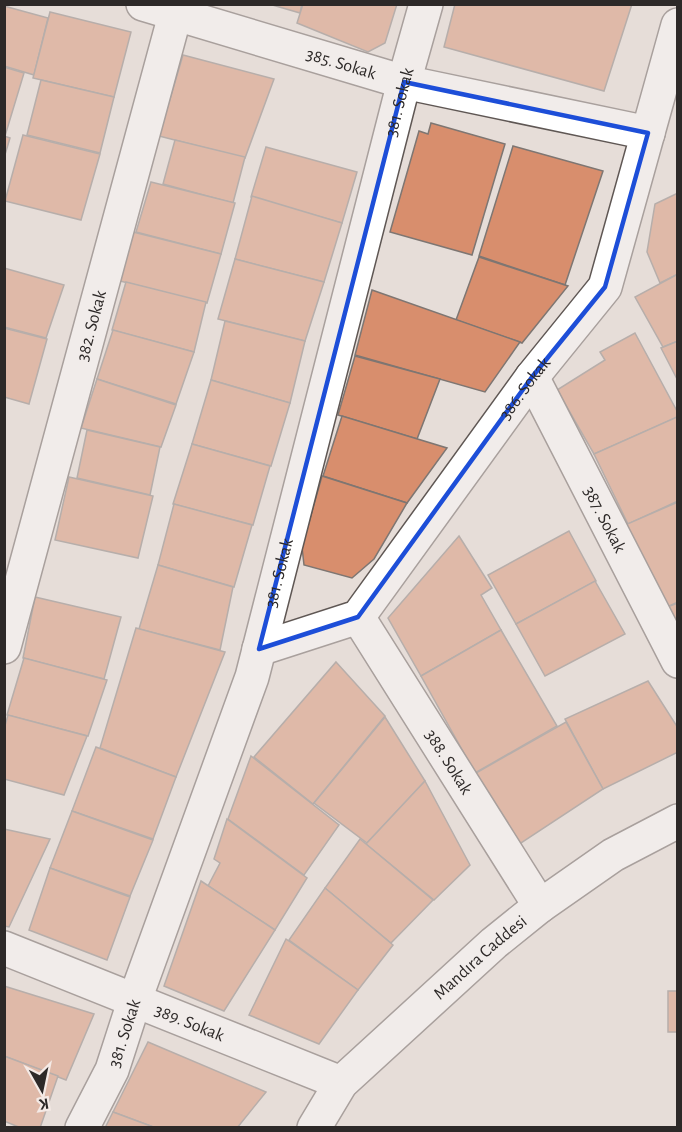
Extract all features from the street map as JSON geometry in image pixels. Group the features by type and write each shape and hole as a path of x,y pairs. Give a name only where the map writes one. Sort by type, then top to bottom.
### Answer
{"street":[{"name":"385. Sokak","path":"143,4 177,9 404,82 648,133"},
{"name":"381. Sokak","path":"82,1128 112,1070 134,1002 252,677 426,4"},
{"name":"382. Sokak","path":"4,647 177,9"},
{"name":"386. Sokak","path":"358,616 532,377 605,287 676,36"},
{"name":"387. Sokak","path":"532,377 678,661"},
{"path":"259,649 358,616"},
{"name":"388. Sokak","path":"358,616 540,906"},
{"name":"Mandıra Caddesi","path":"314,1128 341,1083 494,943 540,906 613,855 678,821"},
{"name":"389. Sokak","path":"4,948 341,1083"}],"highlighted area":[{"path":"404,82 648,133 605,287 532,377 358,617 259,649 274,594"}],"building":[{"path":"269,4 302,4 300,13"},
{"path":"303,4 397,4 385,43 368,52 297,23"},
{"path":"455,4 632,4 604,91 444,47"},
{"path":"4,6 48,18 34,75 4,66"},
{"path":"50,12 131,32 114,97 33,78"},
{"path":"183,55 274,79 245,158 159,136"},
{"path":"4,67 24,73 5,136 4,136"},
{"path":"41,80 114,97 100,153 27,135"},
{"path":"431,123 505,144 472,255 390,232 419,131 428,134"},
{"path":"23,135 100,154 81,220 5,201"},
{"path":"4,136 10,138 4,158"},
{"path":"175,140 245,157 233,203 163,184"},
{"path":"513,146 603,171 565,285 479,256"},
{"path":"266,147 357,172 342,223 251,197"},
{"path":"151,182 235,203 221,254 136,232"},
{"path":"678,193 678,274 660,283 647,252 655,204"},
{"path":"252,196 342,223 324,282 235,259"},
{"path":"133,232 221,254 207,303 120,281"},
{"path":"479,257 568,286 522,343 456,320"},
{"path":"235,259 324,282 305,341 218,319"},
{"path":"4,268 64,285 46,338 4,327"},
{"path":"678,274 678,341 663,347 635,297"},
{"path":"126,282 206,302 194,352 112,330"},
{"path":"372,290 520,342 485,392 355,355"},
{"path":"225,321 305,341 290,403 211,380"},
{"path":"4,328 47,339 29,404 4,397"},
{"path":"113,330 194,352 176,404 97,379"},
{"path":"635,333 678,413 678,417 594,454 557,390 605,360 600,352"},
{"path":"678,341 678,381 661,348"},
{"path":"355,356 440,379 417,439 338,415"},
{"path":"97,379 176,405 161,447 81,428"},
{"path":"211,380 290,403 271,466 192,444"},
{"path":"342,416 447,448 407,503 323,476"},
{"path":"677,417 678,501 628,524 594,454"},
{"path":"87,430 160,447 150,495 77,478"},
{"path":"192,444 270,466 253,525 173,504"},
{"path":"322,476 407,503 374,559 352,578 304,565 302,547"},
{"path":"69,477 153,496 138,558 55,540"},
{"path":"678,502 678,602 667,607 625,525"},
{"path":"174,504 252,525 234,587 158,565"},
{"path":"569,531 596,581 516,624 488,575"},
{"path":"459,536 492,588 481,595 501,630 421,676 388,618"},
{"path":"158,565 233,587 220,650 139,629"},
{"path":"595,581 625,634 545,676 516,624"},
{"path":"35,597 121,617 104,679 23,658"},
{"path":"678,603 678,624 667,607"},
{"path":"136,628 225,652 176,777 100,748"},
{"path":"501,630 557,726 475,773 421,676"},
{"path":"24,658 107,680 88,736 7,715"},
{"path":"336,662 385,716 313,804 254,757"},
{"path":"648,681 678,728 678,752 603,789 565,719"},
{"path":"8,715 87,736 64,795 4,779 4,729"},
{"path":"385,717 425,781 367,843 314,803"},
{"path":"566,722 603,789 518,845 476,773"},
{"path":"96,747 176,777 153,839 72,811"},
{"path":"251,756 339,825 304,875 228,819"},
{"path":"425,781 470,865 434,900 366,844"},
{"path":"72,811 153,840 130,896 50,868"},
{"path":"227,819 307,878 275,930 208,886 220,863 214,859"},
{"path":"4,829 50,839 9,927 4,926"},
{"path":"360,839 433,900 391,943 325,888"},
{"path":"50,868 130,897 107,960 29,930"},
{"path":"201,881 275,930 224,1011 164,986"},
{"path":"325,888 393,945 358,990 289,940"},
{"path":"286,939 358,990 319,1044 249,1015"},
{"path":"4,986 94,1014 66,1080 4,1056"},
{"path":"668,991 678,991 678,1032 668,1032"},
{"path":"148,1042 266,1092 237,1128 156,1128 113,1112"},
{"path":"4,1056 58,1076 40,1128 21,1128 4,1121"},
{"path":"113,1112 156,1128 105,1128"}]}
